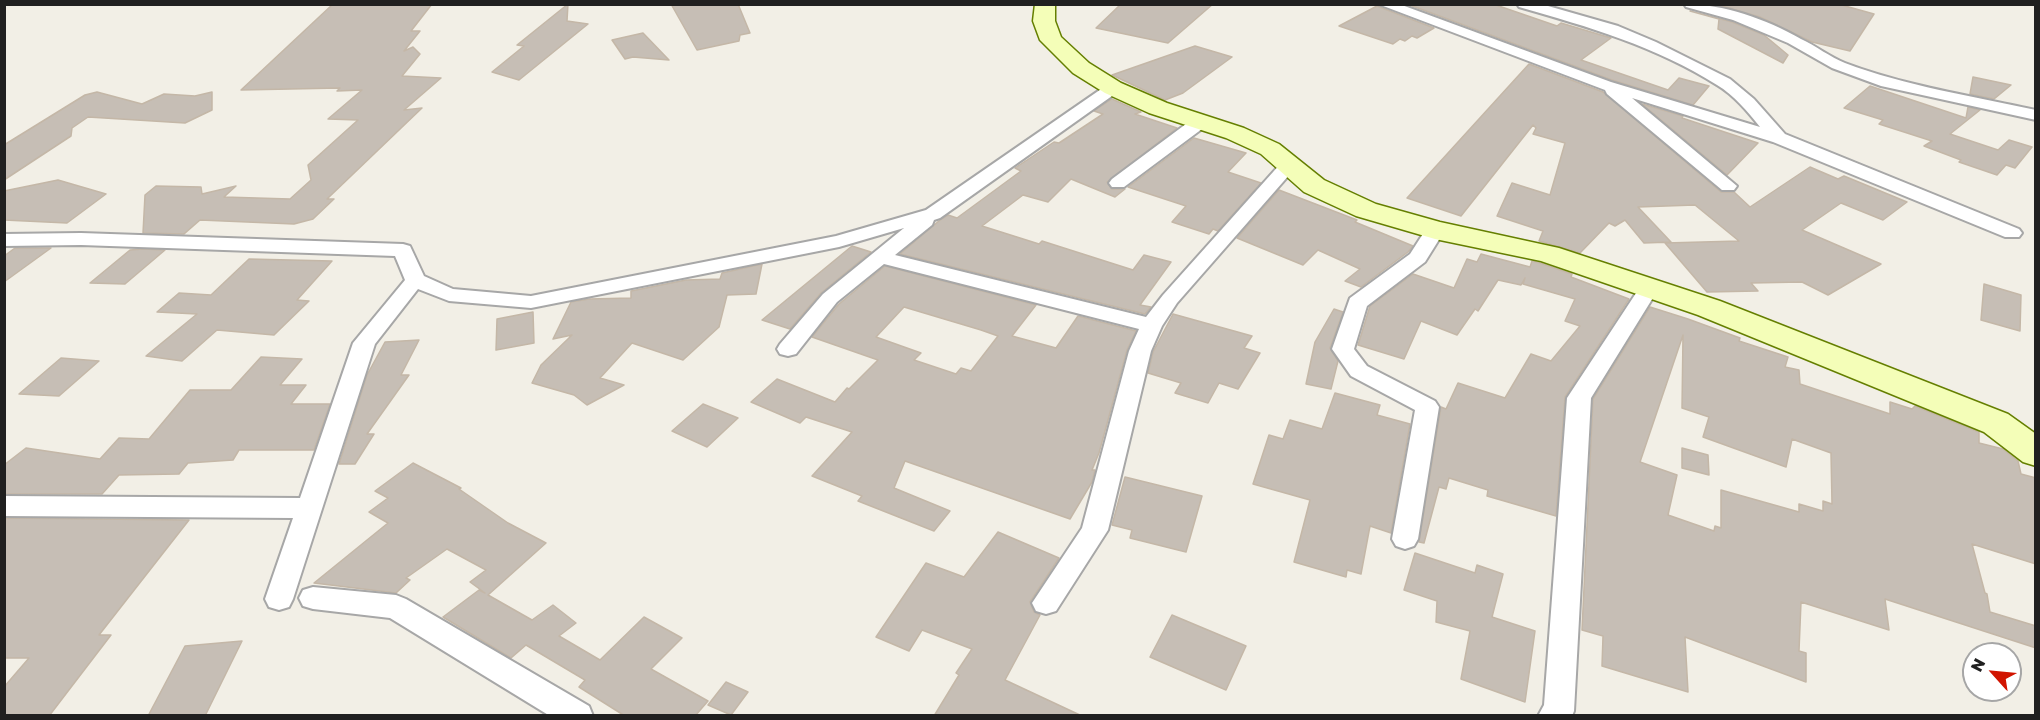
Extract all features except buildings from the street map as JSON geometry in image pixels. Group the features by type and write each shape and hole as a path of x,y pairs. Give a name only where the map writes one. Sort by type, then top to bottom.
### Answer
{"street":[{"path":"1045,4 1044,21 1051,40 1081,68 1113,88 1158,108 1235,133 1270,149 1314,186 1366,210 1435,230 1549,254 1709,308 1996,423 2036,453"},
{"path":"1385,4 1605,85 1779,138 2012,233"},
{"path":"1524,4 1613,29 1651,45 1724,82 1748,102 1779,138"},
{"path":"1691,4 1738,17 1794,40 1837,65 1887,82 2036,115"},
{"path":"1605,85 1728,186"},
{"path":"788,349 830,298 933,214 1113,88"},
{"path":"1118,183 1200,122"},
{"path":"1046,603 1095,530 1140,351 1151,325 1170,299 1288,166"},
{"path":"4,240 81,239 403,250 415,280 449,295 531,302 839,241 933,214"},
{"path":"1405,539 1427,407 1359,371 1343,349 1357,303 1418,258 1435,230"},
{"path":"880,257 1151,325"},
{"path":"279,599 364,343 415,280"},
{"path":"1553,716 1559,711 1579,398 1649,288"},
{"path":"4,506 308,508"},
{"path":"313,598 396,607 578,716"}]}
